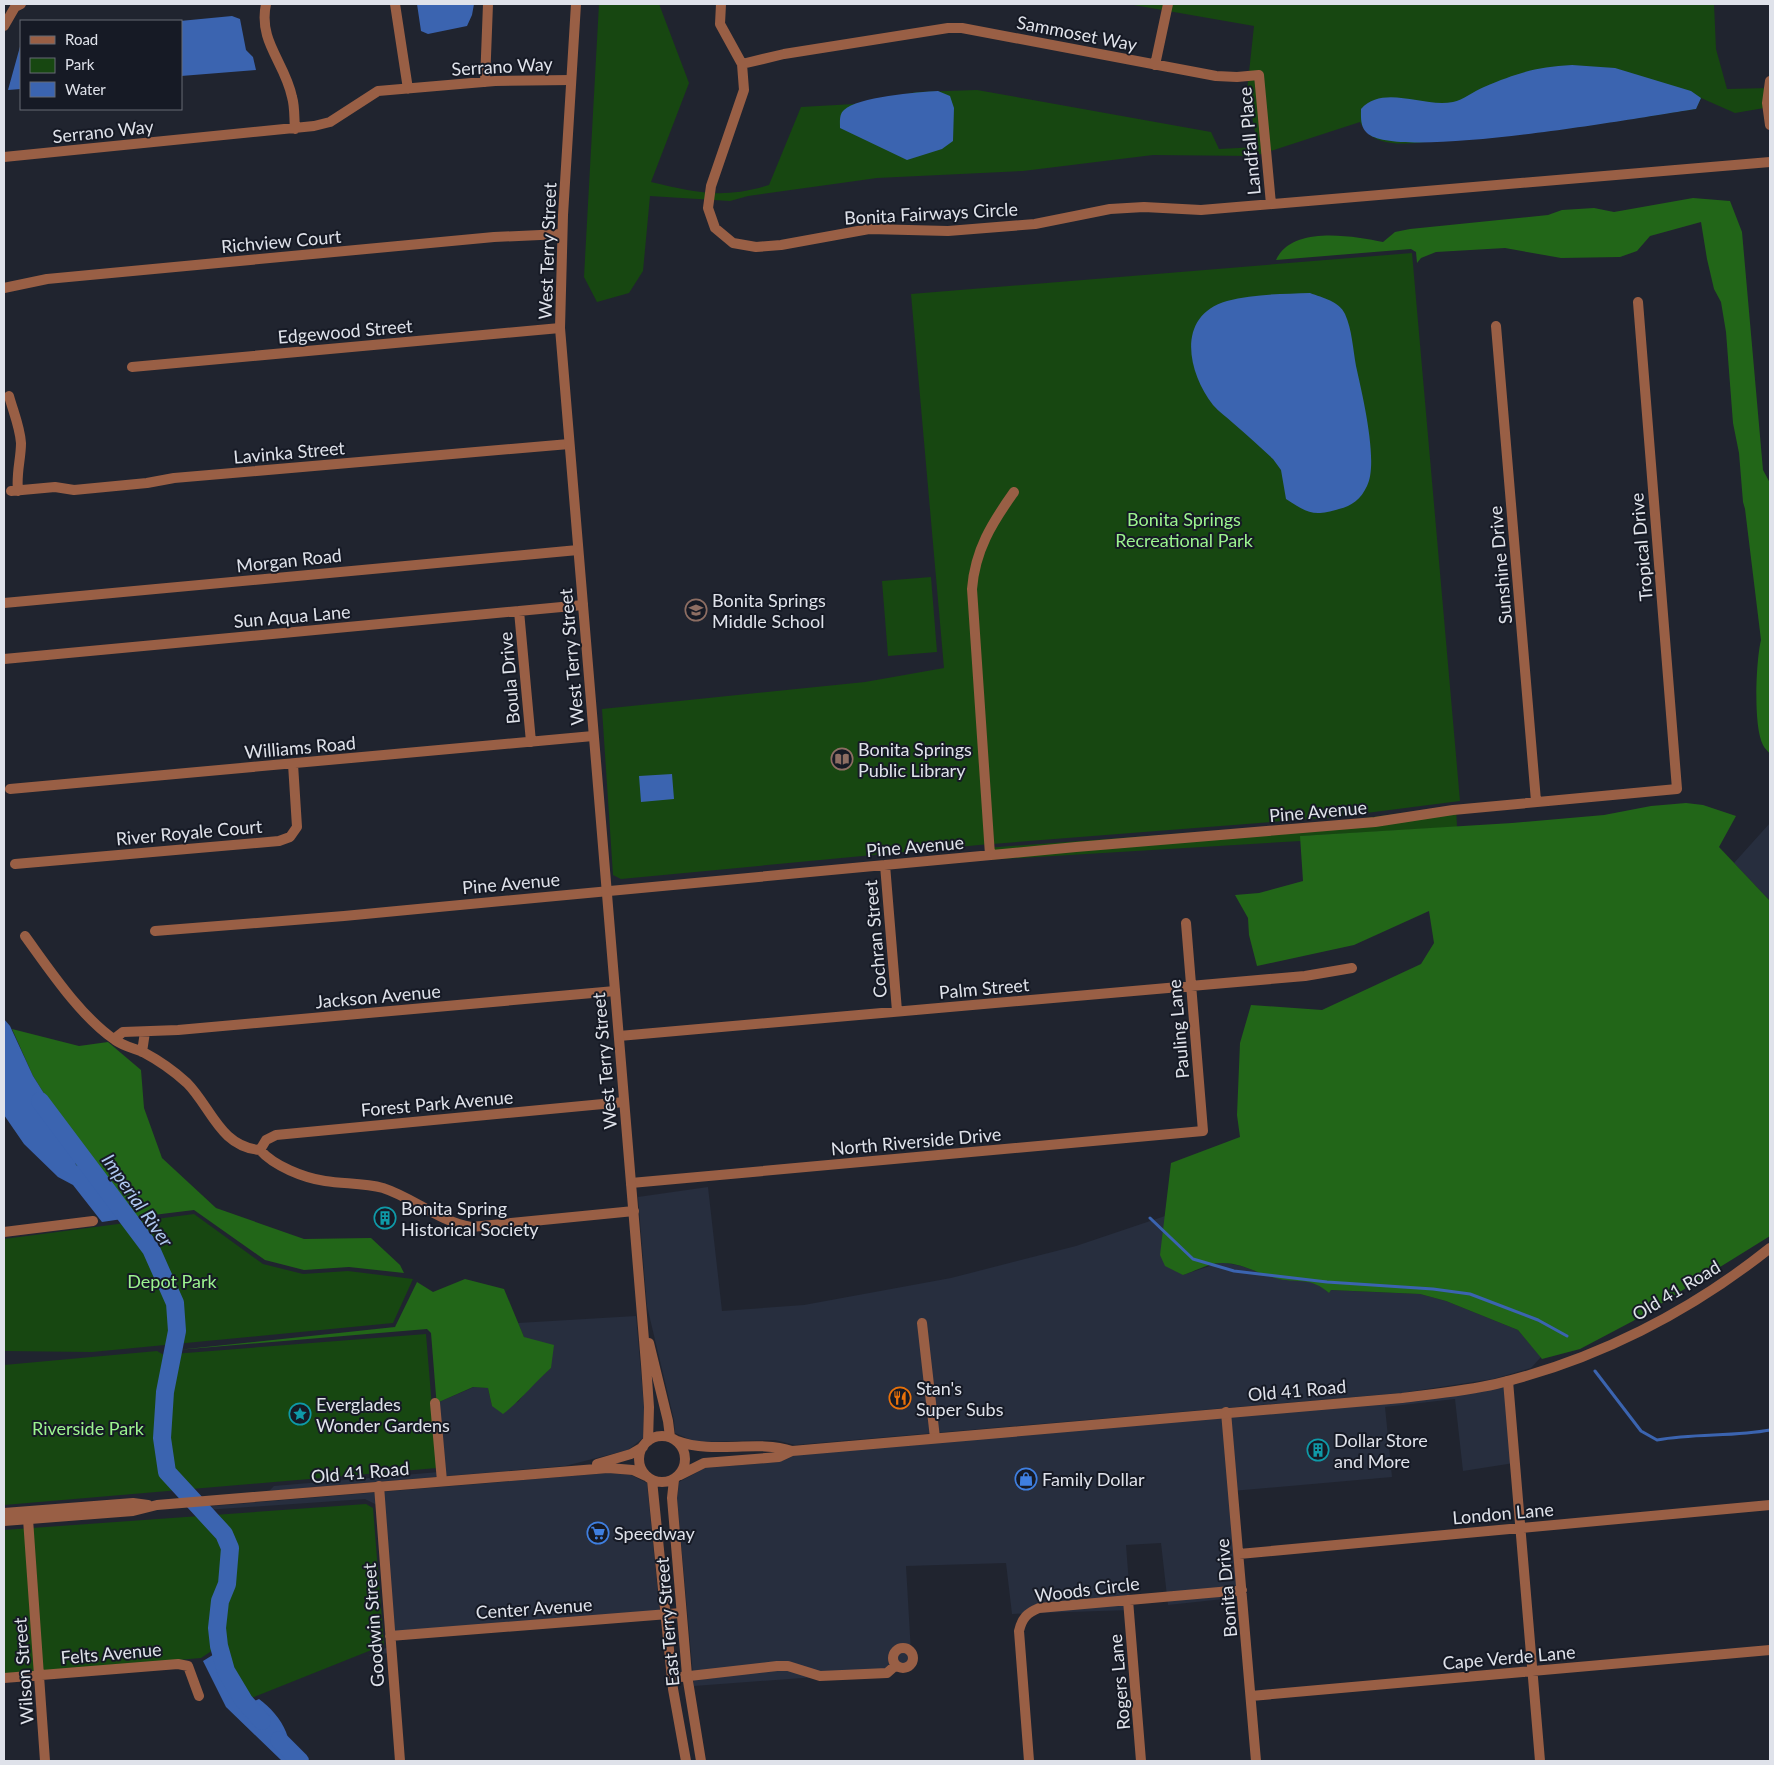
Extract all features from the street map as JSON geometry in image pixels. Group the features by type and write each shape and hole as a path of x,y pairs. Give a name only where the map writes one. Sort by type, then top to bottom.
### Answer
{"street":[{"path":"4,26 15,7 21,4"},
{"path":"266,4 263,25 268,42 285,75 292,97 295,128"},
{"path":"395,4 408,89"},
{"path":"485,82 488,4"},
{"name":"West Terry Street","path":"576,4 562,234 560,328 634,1211 649,1407 646,1444"},
{"name":"Bonita Fairways Circle","path":"721,4 720,24 742,64 744,90 711,186 708,208 715,228 723,237 732,244 743,247 781,245 869,229 948,231 1035,224 1110,209 1144,207 1201,210 1770,162"},
{"path":"1155,65 1168,4"},
{"name":"Sammoset Way","path":"742,64 784,54 962,28 1227,77 1259,75"},
{"name":"Landfall Place","path":"1259,75 1270,204"},
{"name":"Serrano Way","path":"4,157 295,128 330,122 378,91 485,82 571,80"},
{"path":"1770,81 1767,103 1770,125"},
{"name":"Richview Court","path":"4,288 47,279 494,237 562,234"},
{"name":"Tropical Drive","path":"1638,302 1677,789"},
{"name":"Sunshine Drive","path":"1496,326 1536,802"},
{"name":"Edgewood Street","path":"132,367 560,328"},
{"name":"Lavinka Street","path":"8,396 20,435 21,445 15,491 55,487 74,490 147,483 174,478 570,444"},
{"path":"990,855 972,589 981,546 990,526 1014,492"},
{"name":"Morgan Road","path":"4,603 578,550"},
{"name":"Sun Aqua Lane","path":"4,659 583,605"},
{"name":"Boula Drive","path":"519,612 531,742"},
{"name":"Williams Road","path":"10,789 593,736"},
{"name":"River Royale Court","path":"15,864 280,841 290,837 297,827 293,764"},
{"name":"Pine Avenue","path":"155,931 344,916 885,864 1375,822 1453,810 1677,789"},
{"name":"Cochran Street","path":"885,864 897,1011"},
{"name":"Pauling Lane","path":"1186,923 1203,1131"},
{"path":"25,936 75,1001 114,1039 142,1052 187,1083 230,1139 249,1149 260,1150 266,1157 312,1178 381,1188 448,1221 471,1227 634,1211"},
{"name":"Palm Street","path":"618,1036 1305,976 1352,968"},
{"name":"Jackson Avenue","path":"114,1039 123,1032 145,1032 615,991"},
{"path":"142,1052 145,1032"},
{"name":"Forest Park Avenue","path":"260,1150 266,1140 276,1135 624,1102"},
{"name":"North Riverside Drive","path":"631,1183 1203,1131"},
{"path":"4,1232 93,1221"},
{"name":"Old 41 Road","path":"677,1477 704,1463 779,1457 792,1451 1402,1398 1444,1393 1508,1380 1574,1359 1630,1337 1690,1303 1770,1248"},
{"name":"West Terry Street","path":"641,1307 673,1439"},
{"path":"922,1322 935,1438"},
{"path":"1508,1380 1540,1761"},
{"path":"435,1403 442,1481"},
{"name":"Bonita Drive","path":"1226,1412 1256,1761"},
{"path":"662,1436 673,1439 682,1446 686,1461 677,1477 667,1482 649,1478 639,1462 646,1444 662,1436"},
{"name":"Old 41 Road","path":"673,1439 694,1447 775,1445 792,1451"},
{"name":"Old 41 Road","path":"566,1471 630,1454 646,1444"},
{"name":"Old 41 Road","path":"4,1521 133,1511 156,1506 379,1486 608,1468 633,1470 649,1478"},
{"name":"East Terry Street","path":"677,1477 672,1498 681,1613 687,1675 701,1761"},
{"name":"East Terry Street","path":"649,1478 672,1678 686,1761"},
{"name":"Goodwin Street","path":"379,1486 400,1761"},
{"name":"Old 41 Road","path":"4,1513 133,1503 156,1506"},
{"name":"London Lane","path":"1239,1554 1770,1505"},
{"name":"Wilson Street","path":"28,1519 45,1761"},
{"name":"Woods Circle","path":"1029,1761 1019,1652 1019,1631 1022,1620 1029,1612 1040,1608 1242,1590"},
{"name":"Rogers Lane","path":"1128,1600 1142,1761"},
{"name":"Center Avenue","path":"390,1636 681,1613"},
{"name":"Cape Verde Lane","path":"1251,1696 1770,1650"},
{"name":"Felts Avenue","path":"4,1678 178,1664 188,1666 199,1696"},
{"path":"672,1678 778,1666 788,1666 820,1676 832,1676 887,1673 896,1666"}],"shaded area":[{"path":"1770,823 1770,901 1734,863"},
{"path":"708,1187 722,1311 804,1305 951,1278 1076,1246 1165,1216 1165,1224 1183,1275 1222,1262 1241,1266 1280,1279 1303,1280 1320,1285 1329,1293 1330,1290 1420,1294 1446,1301 1518,1330 1541,1357 1531,1368 1493,1379 1401,1393 795,1445 775,1440 696,1442 675,1433 674,1420 647,1306 638,1197"},
{"path":"636,1316 644,1407 643,1438 628,1450 565,1466 269,1491 274,1486 439,1472 439,1402 474,1387 488,1388 492,1406 518,1402 532,1384 551,1368 524,1337 518,1323"},
{"path":"1516,1383 1507,1393 1514,1463 1463,1471 1455,1399 1385,1407 1392,1477 1232,1491 1242,1597 1168,1605 1161,1543 1126,1545 1131,1610 1012,1614 1006,1563 906,1566 912,1670 694,1686 677,1498 679,1482 705,1468 779,1462 796,1455"},
{"path":"608,1473 631,1475 647,1483 660,1614 388,1641 389,1653 368,1656 388,1647 377,1505 365,1499 205,1510 201,1507"}],"green space":[{"path":"599,4 659,4 689,83 651,182 710,193 738,192 769,185 801,107 854,104 917,92 977,90 1211,132 1219,149 1258,147 1247,91 1254,26 1128,4 1714,4 1716,49 1727,89 1770,88 1770,107 1735,113 1701,98 1696,109 1539,132 1411,143 1394,143 1379,140 1368,133 1360,122 1255,156 1153,155 1023,171 877,178 748,196 730,201 650,196 643,271 629,293 597,302 584,277"},
{"path":"1693,198 1730,201 1742,232 1763,470 1770,483 1770,754 1763,745 1758,724 1757,677 1761,640 1743,502 1739,453 1733,423 1726,332 1721,302 1714,289 1707,259 1701,222 1650,236 1637,251 1620,257 1561,258 1505,248 1436,252 1421,258 1417,263 1416,252 1411,249 1276,260 1284,249 1295,242 1309,237 1356,237 1383,242 1395,232 1410,229 1548,215 1562,210 1594,208 1614,212"},
{"name":"Bonita Springs Recreational Park","path":"1412,253 1460,801 1335,817 979,845 621,879 613,875 602,709 865,682 944,668 911,294"},
{"path":"931,577 937,652 888,656 882,581"},
{"path":"1686,803 1703,805 1736,816 1719,847 1770,901 1770,1236 1633,1321 1580,1349 1542,1359 1518,1330 1446,1301 1420,1294 1331,1290 1329,1293 1311,1283 1279,1279 1230,1264 1213,1264 1183,1275 1165,1266 1160,1255 1171,1163 1240,1137 1237,1115 1240,1043 1251,1005 1322,1010 1421,964 1434,943 1429,911 1354,945 1257,966 1249,935 1248,918 1235,895 1259,893 1303,881 1300,836 1512,823 1604,815 1651,806"},
{"path":"1456,806 1457,827 1301,836 1301,841 986,860 985,848 1335,822"},
{"path":"12,1029 79,1046 108,1042 141,1070 144,1108 162,1158 216,1208 304,1239 371,1238 400,1265 404,1273 349,1267 304,1270 265,1260 194,1210 129,1218 107,1195 101,1178 76,1165 75,1158 60,1140 50,1103 33,1076"},
{"name":"Depot Park","path":"194,1214 263,1264 303,1274 348,1271 413,1279 393,1323 92,1352 4,1351 4,1239"},
{"path":"465,1279 504,1289 524,1337 554,1345 551,1368 503,1414 492,1406 488,1388 473,1387 439,1402 437,1408 431,1333 427,1329 177,1350 395,1327 417,1282 433,1292"},
{"name":"Riverside Park","path":"426,1334 437,1468 4,1505 4,1365 157,1351 171,1359 173,1354"},
{"path":"366,1504 373,1508 384,1645 244,1701 226,1671 219,1646 201,1658 4,1675 4,1530"}],"water":[{"path":"417,4 474,4 467,26 428,34 421,31"},
{"path":"232,16 240,19 246,50 253,57 256,70 182,76 182,21"},
{"path":"20,47 20,89 8,90"},
{"path":"1572,65 1615,68 1691,91 1701,98 1696,109 1578,127 1471,140 1388,141 1367,133 1362,125 1361,109 1370,102 1381,98 1404,98 1441,103 1453,102 1517,74 1548,67"},
{"path":"938,91 950,96 954,108 953,141 942,149 907,160 840,128 841,114 851,105 888,96"},
{"path":"1310,293 1335,303 1345,314 1351,333 1365,410 1371,461 1370,475 1362,495 1348,506 1323,513 1311,512 1300,508 1286,499 1281,470 1273,459 1215,408 1204,392 1197,377 1191,347 1193,332 1199,319 1210,308 1227,301 1247,297"},
{"path":"672,774 674,799 641,802 639,776"},
{"path":"4,1019 10,1026 33,1076 50,1103 60,1140 72,1151 76,1165 83,1169 97,1171 106,1193 129,1218 102,1222 73,1185 58,1177 24,1144 4,1115"},
{"path":"216,1653 222,1673 241,1704 245,1705 259,1699 271,1710 284,1727 292,1751 299,1761 282,1761 226,1707 203,1661"}],"waterway":[{"name":"Imperial River","path":"40,1101 151,1249 175,1303 177,1331 165,1392 162,1438 167,1472 224,1534 230,1548 227,1584 220,1601 217,1628 219,1646 226,1671 244,1701 262,1721"},
{"path":"1150,1218 1193,1259 1234,1271 1327,1282 1433,1289 1470,1294 1538,1320 1567,1336"},
{"path":"1595,1371 1641,1431 1657,1440 1685,1436 1742,1434 1770,1430"},
{"name":"Imperial River","path":"279,1740 300,1761"}],"place":[{"name":"Bonita Springs Middle School","path":"696,610"},
{"name":"Bonita Springs Public Library","path":"842,759"},
{"name":"Bonita Spring Historical Society","path":"385,1218"},
{"name":"Stan's Super Subs","path":"900,1398"},
{"name":"Everglades Wonder Gardens","path":"300,1414"},
{"name":"Dollar Store and More","path":"1318,1450"},
{"name":"Family Dollar","path":"1026,1479"},
{"name":"Speedway","path":"598,1533"}]}
